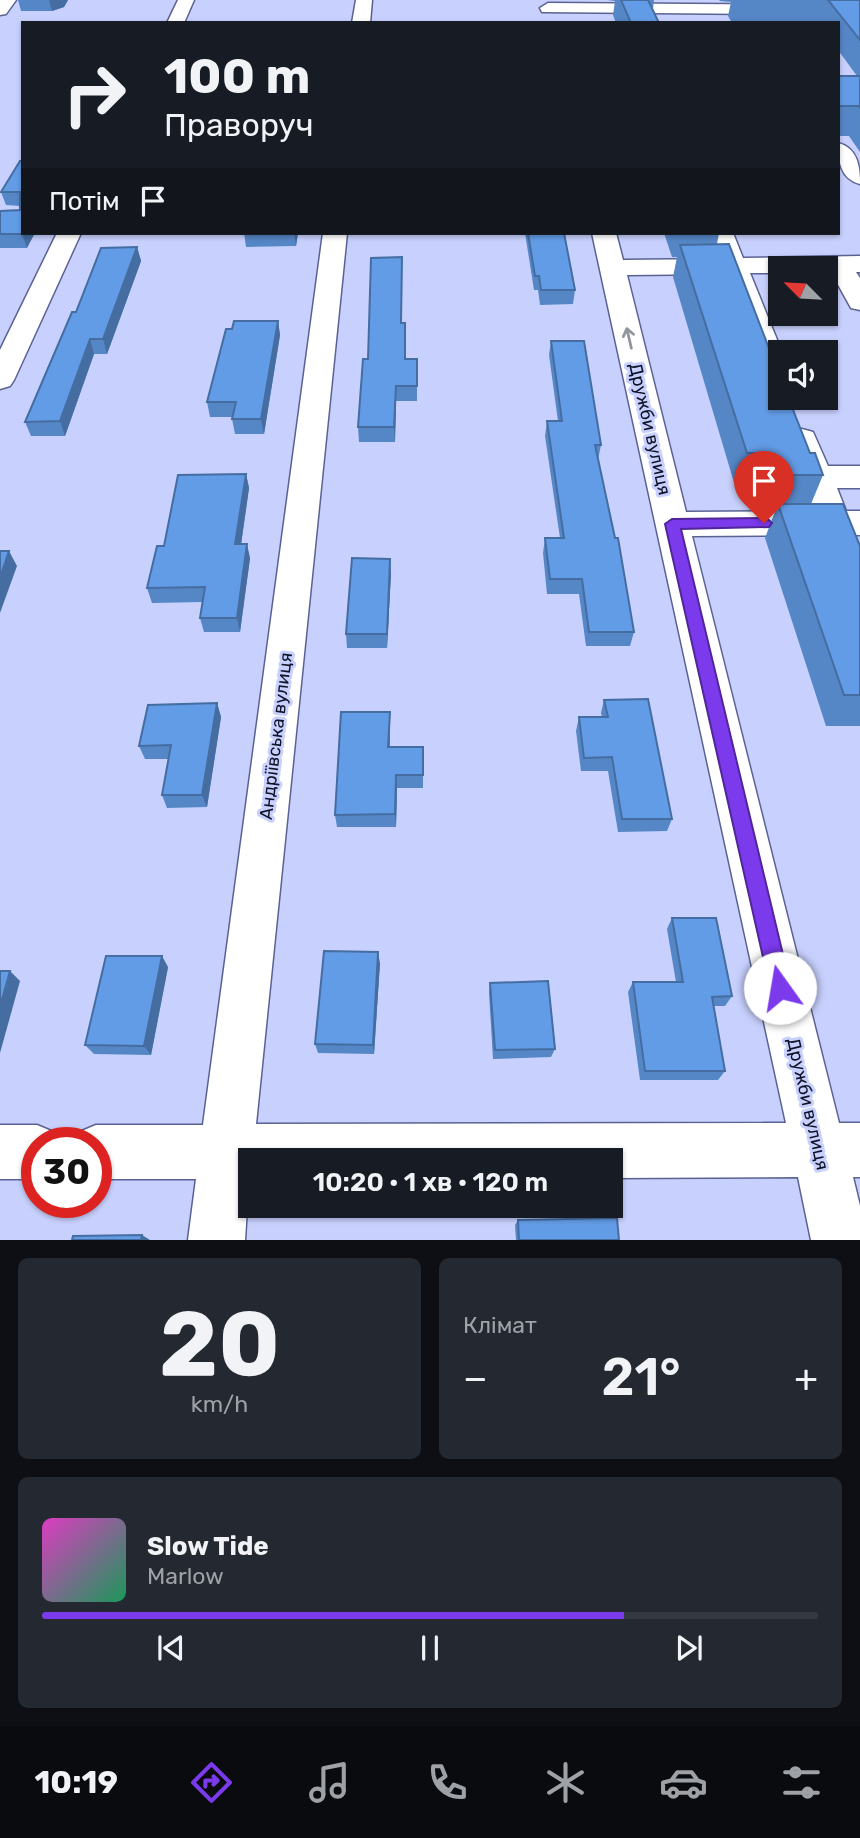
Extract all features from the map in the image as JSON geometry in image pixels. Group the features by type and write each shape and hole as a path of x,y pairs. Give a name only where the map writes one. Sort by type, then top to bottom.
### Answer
{"street":[{"path":"0,10 8,0"},
{"path":"175,21 186,0"},
{"path":"361,21 364,0"},
{"path":"548,10 701,5 795,16 860,10"},
{"path":"842,137 860,177"},
{"path":"0,380 68,235"},
{"name":"Андріївська вулиця","path":"216,1240 335,235"},
{"path":"722,235 768,351"},
{"path":"608,250 736,266 850,264 860,302"},
{"name":"Дружби вулиця","path":"608,250 672,524 839,1150 840,1240"},
{"path":"791,410 817,477 847,523"},
{"path":"817,477 860,477"},
{"path":"672,524 847,523"},
{"path":"112,1152 839,1150"},
{"path":"0,1152 21,1152"}],"building":[{"path":"621,0 648,0 658,21 630,21"},
{"path":"828,0 860,0 860,40"},
{"path":"840,76 860,76 860,108 840,106"},
{"path":"21,161 21,234 0,234 0,211 20,210 20,192 1,192"},
{"path":"528,235 564,235 575,290 541,290 539,276 535,276"},
{"path":"729,244 768,346 768,410 793,410 810,453 815,453 823,475 768,475 760,453 747,453 680,245"},
{"path":"137,247 103,339 90,339 60,421 25,422 72,312 76,312 101,248"},
{"path":"402,257 401,323 405,323 405,359 417,359 417,386 396,386 394,427 358,427 363,359 368,359 371,258"},
{"path":"234,321 278,321 261,419 232,419 236,402 207,402 226,329 232,329"},
{"path":"551,341 584,341 601,445 595,445 615,538 618,538 634,632 589,632 582,579 550,579 545,538 564,538 547,421 562,421"},
{"path":"246,474 235,544 247,544 237,618 200,618 205,587 147,588 157,546 164,546 178,475"},
{"path":"778,504 843,504 860,546 860,695 844,695"},
{"path":"0,551 9,551 0,578"},
{"path":"352,558 390,559 387,634 346,634"},
{"path":"648,699 672,819 622,819 612,757 584,758 579,717 608,717 604,700"},
{"path":"217,703 202,795 162,795 171,745 139,746 148,705"},
{"path":"341,712 390,712 388,747 423,747 423,775 396,775 395,814 335,815"},
{"path":"672,918 716,918 732,996 712,997 725,1071 645,1071 633,982 683,982"},
{"path":"324,951 378,952 373,1045 315,1044"},
{"path":"106,956 162,956 144,1046 85,1045"},
{"path":"0,971 10,971 0,1007"},
{"path":"548,981 555,1049 495,1050 490,983"},
{"path":"617,1218 619,1240 519,1240 518,1220"},
{"path":"142,1235 141,1240 72,1240 73,1236"}],"route":[{"path":"764,523 672,524 780,988"}]}
